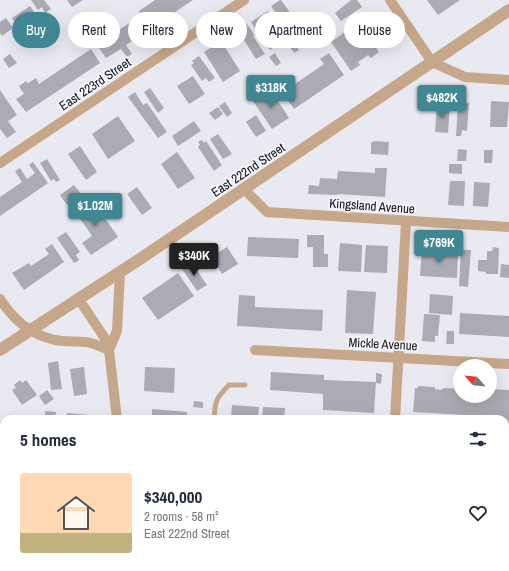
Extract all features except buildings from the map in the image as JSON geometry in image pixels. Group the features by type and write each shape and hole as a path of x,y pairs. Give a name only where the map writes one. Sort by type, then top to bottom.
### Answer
{"street":[{"name":"East 223rd Street","path":"0,163 244,0"},
{"path":"390,0 432,62 465,77 509,80"},
{"name":"East 222nd Street","path":"0,350 120,272 509,10"},
{"name":"Kingsland Avenue","path":"244,189 266,212 406,222 509,227"},
{"path":"395,415 406,222"},
{"path":"109,350 117,331 120,272"},
{"path":"78,298 104,338 109,350 117,415"},
{"path":"0,299 11,315 29,330 55,340 87,342 97,344 109,350"},
{"name":"Mickle Avenue","path":"255,350 509,364"}],"lane":[{"path":"214,415 219,395 229,385 245,385"}]}
